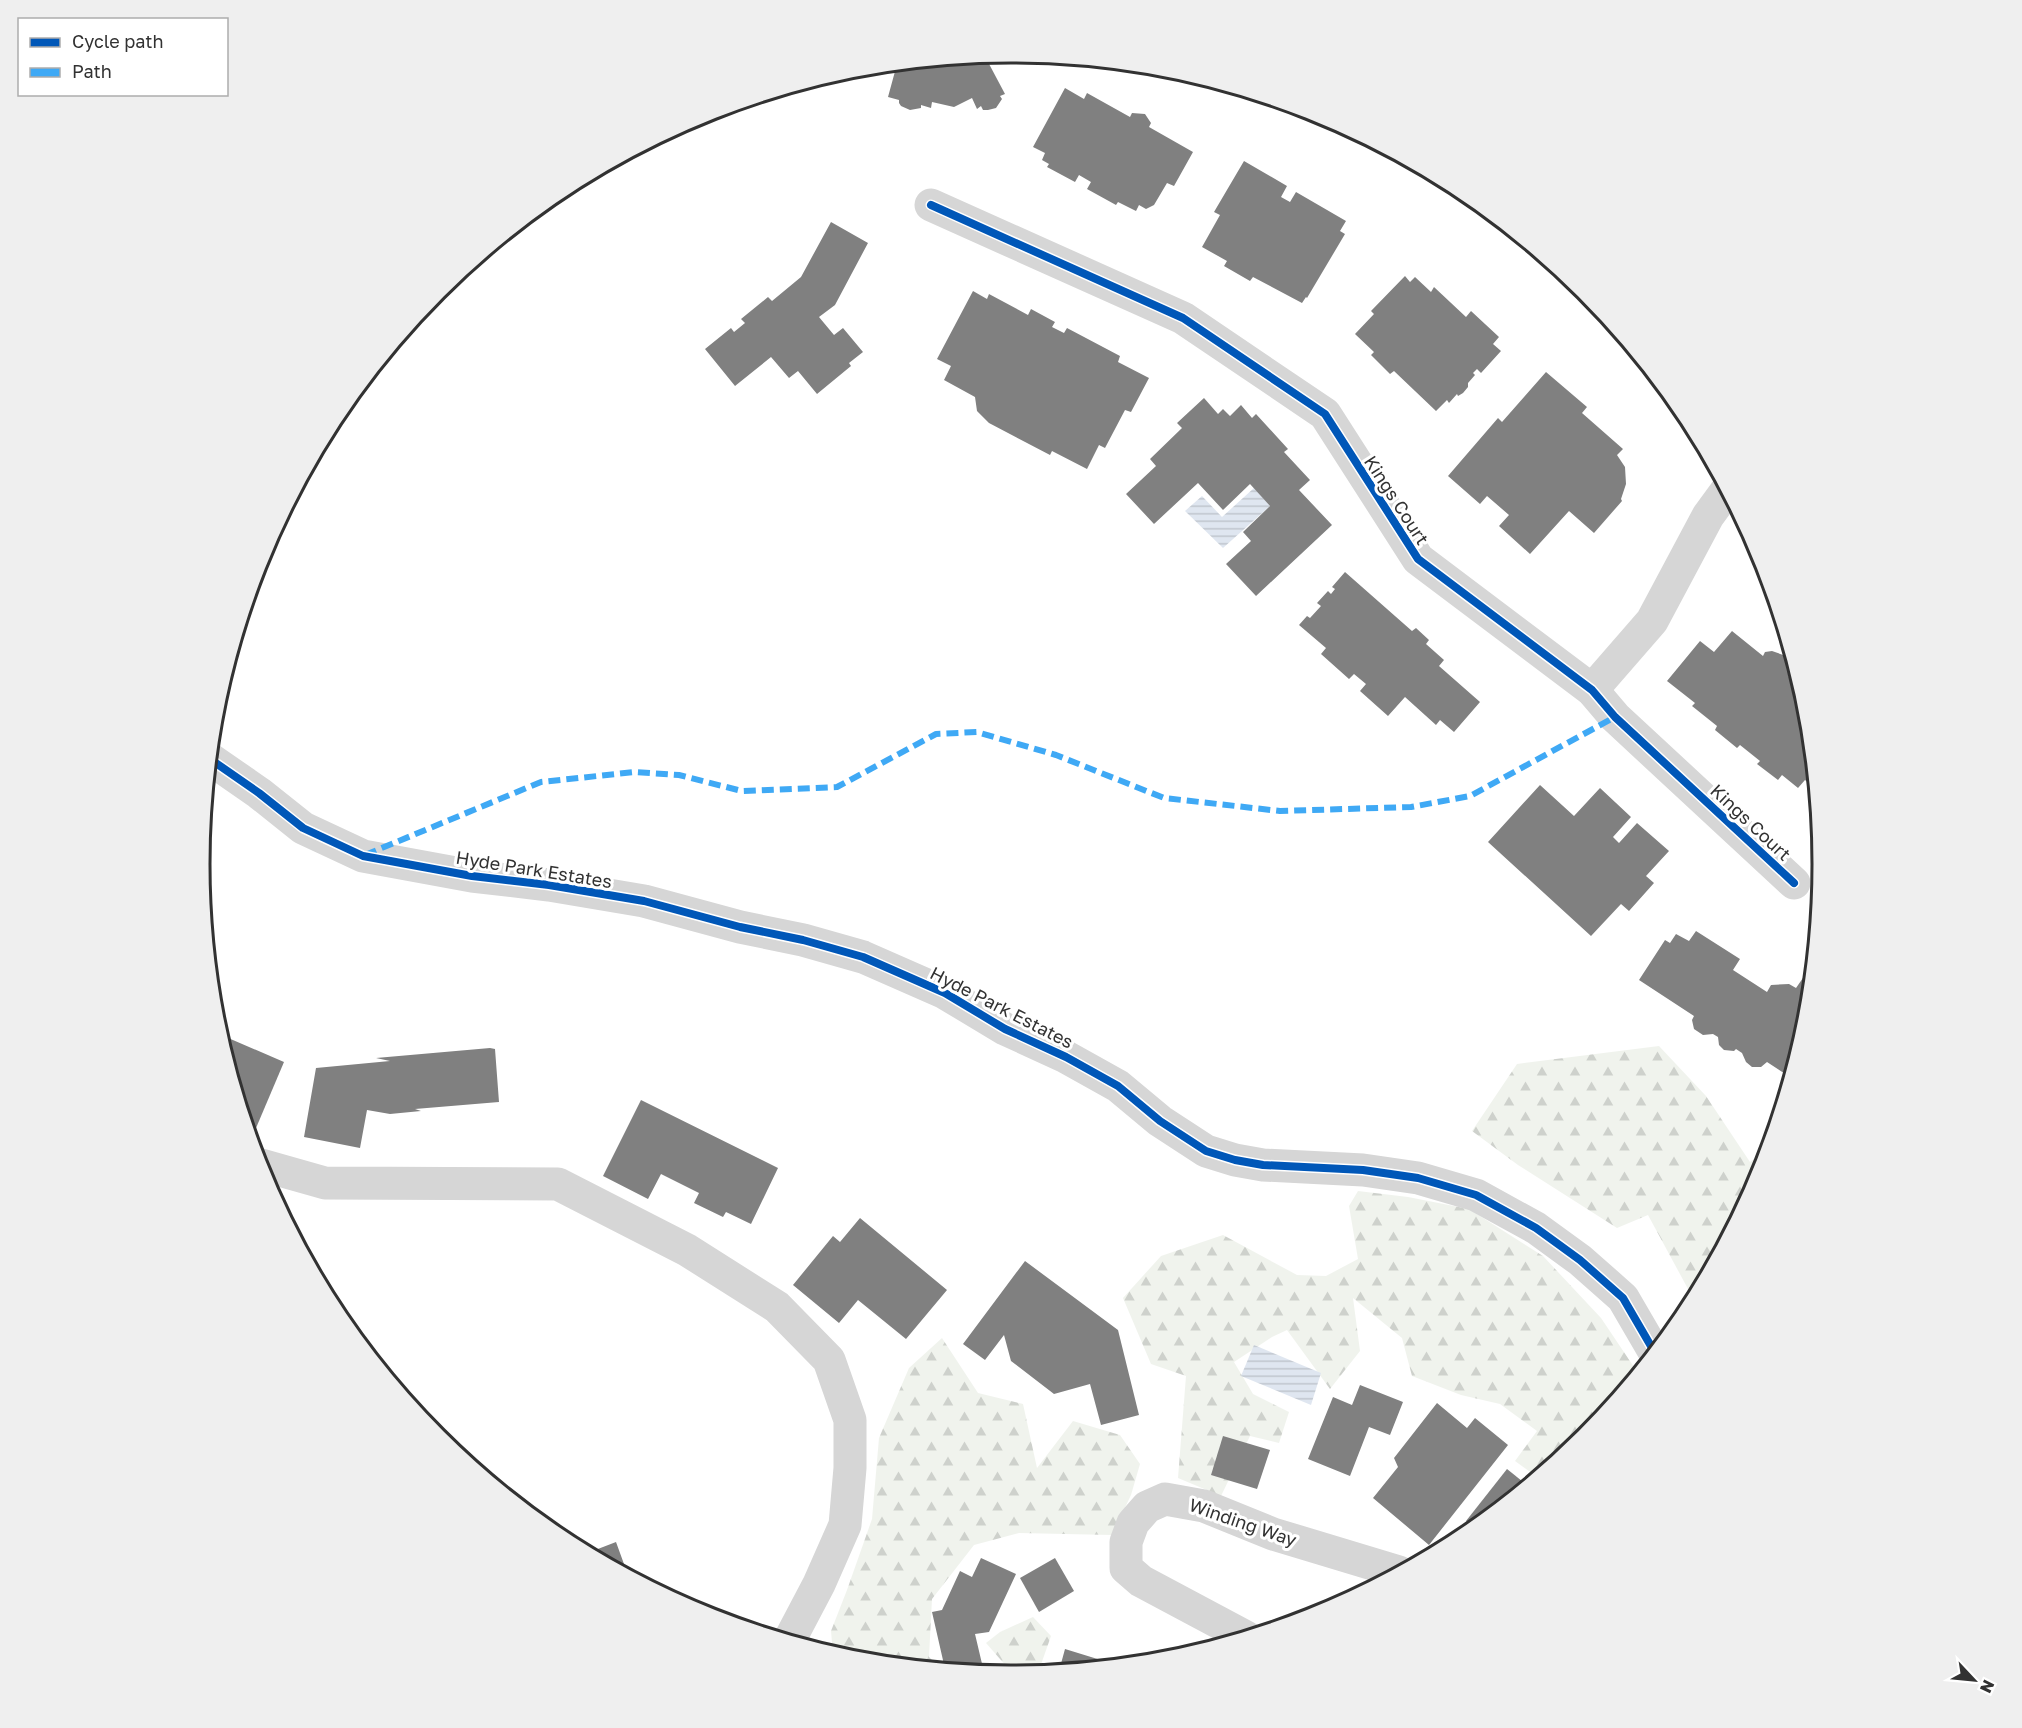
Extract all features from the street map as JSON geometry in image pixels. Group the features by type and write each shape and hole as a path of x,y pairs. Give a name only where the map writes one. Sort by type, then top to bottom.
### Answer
{"street":[{"name":"Kings Court","path":"931,205 1183,318 1325,414 1418,560 1592,690 1615,717 1794,883"},
{"path":"1592,690 1652,621 1708,516 1722,497"},
{"name":"Hyde Park Estates","path":"217,764 303,828 363,856 472,876 549,885 644,901 863,957 945,993 1005,1029 1066,1057 1118,1086 1160,1121 1206,1151 1235,1160 1263,1165 1363,1170 1418,1178 1476,1195 1536,1228 1588,1267 1623,1298 1651,1346"},
{"path":"270,1167 325,1183 558,1184 687,1250 777,1307 829,1360 850,1420 850,1468 845,1525 819,1584 793,1634"},
{"name":"Winding Way","path":"1238,1632 1141,1581 1126,1568 1126,1542 1133,1523 1147,1507 1165,1498 1204,1506 1273,1534 1390,1569"}],"green space":[{"path":"1659,1046 1706,1096 1750,1162 1756,1158 1729,1218 1705,1265 1689,1290 1648,1215 1617,1228 1518,1165 1472,1131 1517,1064"},
{"path":"1358,1191 1408,1197 1469,1209 1543,1256 1601,1318 1634,1367 1577,1430 1531,1473 1515,1461 1537,1431 1500,1404 1461,1395 1412,1376 1402,1338 1353,1298 1360,1351 1330,1389 1287,1330 1234,1362 1253,1394 1289,1412 1279,1443 1250,1436 1221,1496 1178,1478 1186,1376 1151,1364 1123,1298 1161,1256 1223,1235 1297,1275 1326,1276 1358,1259 1349,1206"},
{"path":"942,1338 978,1393 1023,1404 1037,1468 1073,1421 1120,1435 1140,1464 1131,1495 1112,1535 1019,1533 974,1545 932,1599 929,1657 932,1660 832,1645 831,1631 872,1519 879,1438 909,1368"},
{"path":"1033,1617 1051,1636 1041,1664 1005,1665 986,1643 1000,1632"}],"shaded area":[{"path":"1254,488 1270,506 1223,548 1185,511 1202,496 1222,517"},
{"path":"1254,1345 1321,1373 1311,1405 1241,1376"}],"building":[{"path":"989,64 1005,94 1000,96 1002,99 996,108 988,110 983,110 981,106 977,109 972,98 954,107 932,102 931,108 921,105 921,108 910,110 901,106 899,100 888,97 895,72"},
{"path":"1065,88 1084,99 1087,93 1130,117 1132,113 1145,114 1151,123 1149,127 1193,152 1174,186 1167,183 1154,205 1146,209 1139,205 1136,211 1118,202 1116,205 1087,189 1091,182 1079,175 1075,182 1047,167 1049,164 1042,160 1045,153 1033,147"},
{"path":"1244,161 1287,186 1281,197 1290,202 1296,192 1346,221 1340,231 1345,234 1302,303 1253,277 1250,281 1224,266 1227,261 1202,247 1220,215 1214,212"},
{"path":"831,222 868,243 835,305 819,317 834,335 843,328 863,352 849,363 851,366 817,394 798,371 789,378 771,357 735,386 705,349 731,328 734,332 745,323 741,319 768,297 772,301 801,277"},
{"path":"1405,276 1410,282 1415,277 1431,292 1434,287 1466,317 1471,311 1499,337 1493,344 1501,351 1481,373 1477,369 1473,373 1475,375 1463,393 1458,396 1457,394 1449,403 1447,400 1436,411 1394,371 1390,374 1371,355 1374,352 1355,334 1374,314 1371,311"},
{"path":"973,291 987,299 989,294 1028,315 1031,309 1055,322 1052,327 1064,333 1067,328 1120,356 1118,362 1149,378 1131,412 1125,410 1105,448 1099,445 1087,469 1052,451 1050,455 989,423 977,411 975,397 944,380 951,366 937,359"},
{"path":"1546,372 1587,407 1582,413 1623,449 1617,455 1625,467 1626,484 1622,501 1594,533 1569,511 1530,554 1499,526 1509,515 1487,496 1480,504 1448,476 1498,418 1502,422"},
{"path":"1204,398 1218,414 1223,409 1230,416 1241,405 1252,418 1256,414 1288,449 1284,452 1310,480 1299,490 1332,525 1256,596 1226,564 1251,541 1243,532 1270,506 1250,484 1223,510 1198,483 1154,524 1126,494 1156,466 1150,459 1182,428 1177,423"},
{"path":"1345,572 1412,631 1416,628 1429,640 1426,644 1444,660 1439,666 1480,702 1454,732 1440,720 1436,725 1405,697 1388,716 1360,691 1366,684 1354,674 1349,679 1321,654 1326,648 1299,625 1307,616 1310,618 1321,606 1317,603 1328,591 1331,594 1335,589 1332,587"},
{"path":"1732,631 1763,656 1765,652 1772,651 1785,655 1797,708 1805,759 1807,782 1805,780 1798,788 1782,775 1778,780 1757,764 1760,761 1740,745 1737,748 1715,730 1717,726 1692,706 1695,703 1667,681 1700,641 1714,652"},
{"path":"1540,785 1574,816 1600,788 1631,817 1613,837 1619,843 1637,823 1669,851 1646,876 1654,883 1629,911 1621,904 1591,936 1488,842"},
{"path":"1696,931 1740,959 1733,970 1767,992 1771,985 1789,984 1796,988 1804,977 1797,1020 1784,1073 1767,1062 1761,1067 1752,1067 1746,1062 1742,1053 1736,1049 1734,1051 1724,1050 1719,1045 1718,1037 1713,1034 1703,1035 1694,1029 1692,1020 1694,1016 1639,980 1665,940 1670,943 1676,934 1689,941"},
{"path":"229,1038 284,1062 256,1129"},
{"path":"495,1049 499,1102 415,1109 421,1111 390,1114 367,1110 360,1148 304,1137 316,1068 390,1061 376,1058"},
{"path":"641,1100 778,1168 751,1224 726,1212 723,1217 694,1203 699,1193 661,1174 648,1199 603,1176"},
{"path":"860,1218 947,1290 906,1339 858,1300 839,1323 793,1285 833,1236 840,1242"},
{"path":"1025,1261 1118,1330 1139,1415 1101,1425 1090,1384 1054,1394 1011,1361 1004,1335 985,1360 963,1344"},
{"path":"1360,1385 1403,1402 1390,1435 1369,1427 1350,1476 1308,1459 1333,1397 1352,1405"},
{"path":"1437,1403 1467,1428 1475,1418 1508,1445 1429,1545 1373,1498 1398,1467 1394,1458"},
{"path":"1223,1436 1270,1450 1257,1489 1211,1475"},
{"path":"1507,1469 1521,1481 1499,1499 1466,1521"},
{"path":"616,1542 625,1565 597,1549"},
{"path":"981,1558 1016,1574 989,1632 975,1634 982,1664 943,1662 932,1612 942,1610 960,1571 972,1577"},
{"path":"1055,1558 1074,1591 1039,1612 1020,1578"},
{"path":"1065,1649 1099,1660 1063,1663 1061,1663"}],"marked path":[{"path":"365,855 541,782 635,772 679,775 742,791 837,787 936,734 977,732 1056,755 1164,798 1280,811 1411,807 1470,796 1615,717"}],"cycle path":[{"path":"931,205 1183,318 1325,414 1418,559 1592,690 1615,717 1794,883"},
{"path":"217,764 303,828 363,856 472,876 549,885 644,901 863,957 945,993 1005,1029 1066,1057 1118,1086 1160,1121 1206,1151 1235,1160 1263,1165 1363,1170 1418,1178 1476,1195 1536,1228 1580,1260 1623,1298 1651,1346"}]}
